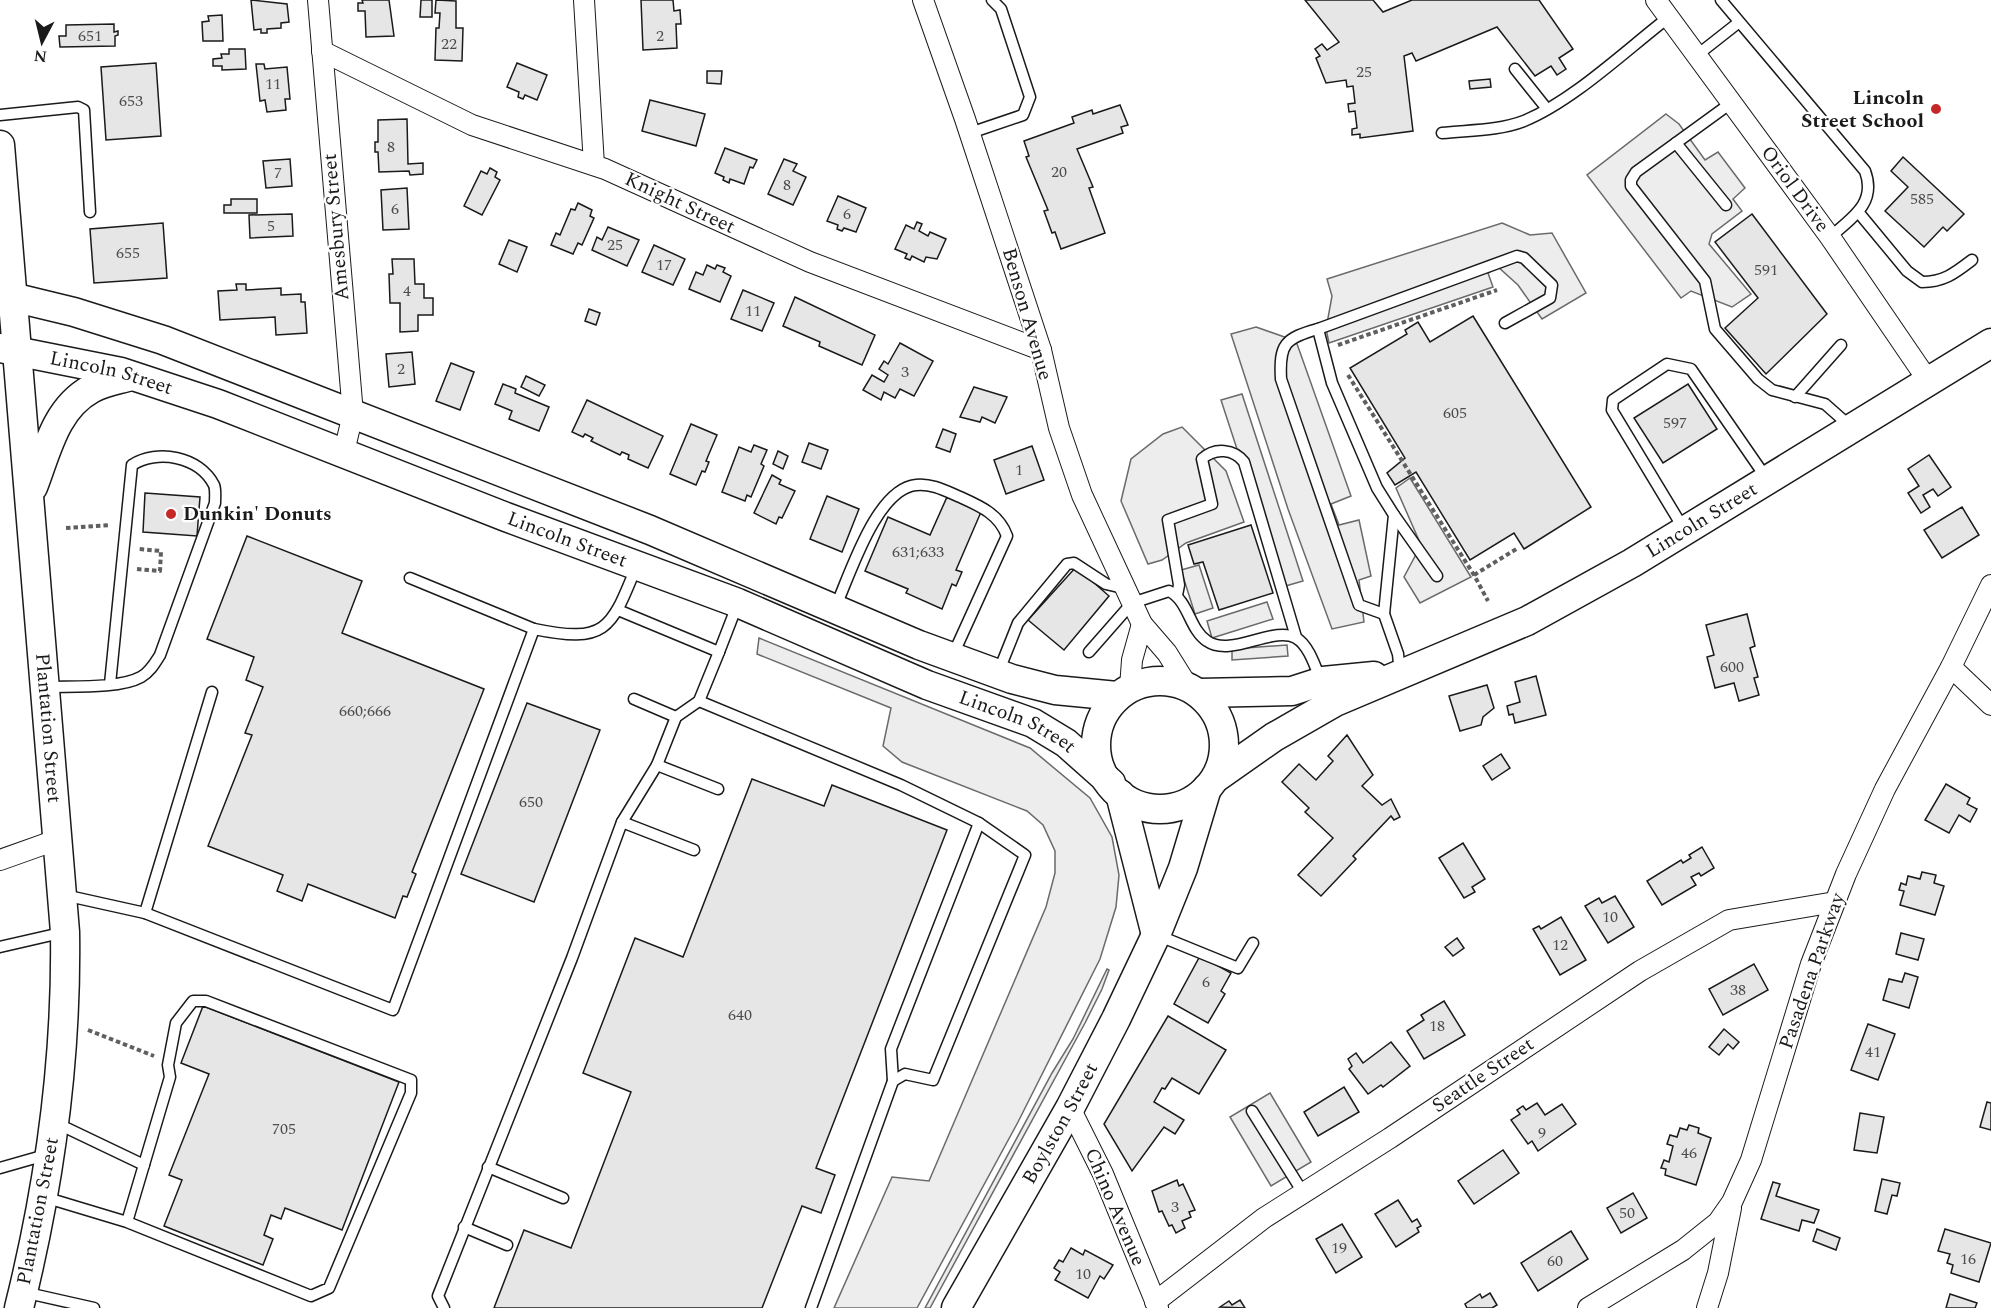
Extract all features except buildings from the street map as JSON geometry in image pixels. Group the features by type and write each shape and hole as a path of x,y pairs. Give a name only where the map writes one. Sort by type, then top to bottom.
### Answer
{"main road":[{"name":"Plantation Street","path":"1,157 9,349 30,495 65,932 66,1008 54,1122 44,1197 21,1300"},
{"name":"Lincoln Street","path":"6,296 163,340 650,530 835,609 998,674 1055,690 1124,692"},
{"name":"Lincoln Street","path":"1212,782 1274,737 1335,702 1527,621 1685,531 1991,343"},
{"name":"Lincoln Street","path":"9,349 131,376 218,404 738,603 927,685 1033,723 1066,743 1115,788"},
{"path":"30,495 61,416 75,400 93,388 131,376"},
{"path":"637,565 650,530"},
{"path":"738,603 752,572"},
{"name":"Lincoln Street","path":"1193,689 1292,691 1322,682 1400,673"},
{"path":"1166,682 1193,689 1213,711 1221,727 1223,744 1212,782 1183,804 1170,808 1142,806 1115,788 1101,770 1096,742 1103,714 1124,692 1166,682"},
{"name":"Boylston Street","path":"964,1305 1070,1108 1156,935 1183,868 1212,782"},
{"path":"1115,788 1156,935"}],"street":[{"name":"Amesbury Street","path":"318,0 353,414 344,452"},
{"path":"584,0 594,165"},
{"name":"Benson Avenue","path":"922,0 1041,350 1059,428 1082,495 1142,624 1193,689"},
{"name":"Oriol Drive","path":"1656,0 1830,237 1929,382"},
{"name":"Knight Street","path":"322,51 472,125 594,165 810,262 1041,350"},
{"name":"Pasadena Parkway","path":"1588,1308 1683,1250 1718,1222 1732,1202 1751,1160 1812,964 1835,902 1885,789 1951,667 1991,585"},
{"path":"1124,692 1142,624"},
{"path":"1951,667 1991,705"},
{"path":"0,860 59,839"},
{"name":"Seattle Street","path":"1157,1305 1302,1191 1390,1138 1640,971 1729,920 1835,902"},
{"name":"Chino Avenue","path":"1070,1108 1103,1174 1157,1305"},
{"path":"1707,1308 1718,1273 1732,1202"}],"lane":[{"path":"969,133 1023,115 1030,97 1000,9 992,0"},
{"path":"1721,0 1738,23 1865,171 1869,192 1859,213 1830,237"},
{"path":"1442,133 1503,127 1524,121 1558,104 1669,17"},
{"path":"1695,56 1738,23"},
{"path":"1515,69 1546,109"},
{"path":"1731,103 1636,172 1631,180 1631,186 1705,281 1710,296 1714,329 1758,379 1772,390 1825,404 1853,429"},
{"path":"0,115 78,107 84,110 90,212"},
{"path":"1676,143 1726,205"},
{"path":"1859,213 1907,271 1922,282 1945,279 1972,260"},
{"path":"1384,614 1359,606 1281,379 1280,358 1286,345 1294,336 1517,256 1524,258 1552,285 1553,292 1550,298 1504,323"},
{"path":"1318,329 1332,383 1377,488 1437,576"},
{"path":"1795,397 1840,345"},
{"path":"1685,531 1612,410 1613,400 1667,364 1691,369 1768,480"},
{"path":"1177,595 1179,585 1168,520 1212,504 1202,459 1229,450 1237,453 1244,462 1296,637 1304,645 1322,682"},
{"path":"46,687 110,684 123,683 141,677 151,669 160,655 215,503 215,487 205,473 184,460 164,456 143,458 132,465 130,471 110,684"},
{"path":"835,609 876,518 893,494 915,485 939,488 986,509 1003,525 1007,536 952,657"},
{"path":"1394,515 1384,614 1398,654 1400,673"},
{"path":"998,674 1018,623 1067,564 1074,563 1106,584 1130,596 1168,591 1177,595 1199,634 1208,642 1224,646 1284,636 1296,637"},
{"path":"410,578 534,629 564,635 588,635 609,624 618,610 637,565"},
{"path":"1089,652 1130,596"},
{"path":"444,1308 438,1296 572,958 622,822 657,765 676,717 699,701 738,603"},
{"path":"618,610 719,652"},
{"path":"63,895 145,913 393,1010 534,629"},
{"path":"145,913 212,692"},
{"path":"634,699 676,717"},
{"path":"699,701 901,786 979,823 1025,855 933,1080 905,1074 893,1081"},
{"path":"657,765 718,789"},
{"path":"622,822 694,850"},
{"path":"811,1308 893,1081 891,1049 979,823"},
{"path":"0,947 65,932"},
{"path":"1156,935 1238,968 1253,943"},
{"path":"44,1197 127,1222 311,1296 329,1288 413,1086 411,1080 206,1001 193,1001 176,1023 168,1065 170,1077 127,1222"},
{"path":"1252,1112 1302,1191"},
{"path":"54,1122 144,1165"},
{"path":"0,1168 49,1154"},
{"path":"488,1167 563,1198"},
{"path":"464,1227 507,1245"},
{"path":"21,1300 94,1308"}],"path":[{"path":"1331,347 1497,290"},
{"path":"1343,367 1488,601"},
{"path":"66,528 115,525"},
{"path":"1474,575 1518,548"},
{"path":"133,569 160,571 161,550 136,549"},
{"path":"87,1030 158,1057"}],"shaded area":[{"path":"1666,114 1679,124 1705,160 1718,152 1745,188 1733,199 1742,211 1712,234 1709,244 1751,294 1732,307 1691,291 1681,298 1587,175"},
{"path":"1502,223 1530,235 1552,233 1586,293 1542,319 1518,285 1498,267 1488,273 1493,287 1329,343 1326,329 1332,296 1327,279"},
{"path":"1256,327 1296,341 1351,496 1331,504 1339,525 1359,520 1371,576 1359,580 1364,622 1332,629 1288,509 1231,334"},
{"path":"1242,394 1303,581 1282,587 1221,400"},
{"path":"1182,427 1226,471 1244,522 1186,543 1162,560 1148,564 1121,501 1131,459 1163,434"},
{"path":"1410,478 1471,577 1420,603 1404,577 1421,545 1396,488"},
{"path":"1199,565 1213,608 1195,614 1181,570"},
{"path":"1267,602 1273,619 1212,638 1207,621"},
{"path":"759,638 1030,748 1090,798 1112,837 1119,875 1116,907 1100,959 1018,1122 917,1308 834,1308 892,1177 929,1181 1046,907 1055,873 1055,851 1043,825 1027,811 902,762 883,746 891,708 757,654"},
{"path":"1287,645 1288,656 1232,660 1232,649"},
{"path":"1107,969 1109,970 1102,989 1085,1023 930,1308 925,1308 1052,1073 1073,1039"},
{"path":"1270,1093 1311,1162 1271,1186 1230,1117"}],"place":[{"name":"Lincoln Street School","path":"1936,109"},
{"name":"Dunkin' Donuts","path":"171,514"}]}
